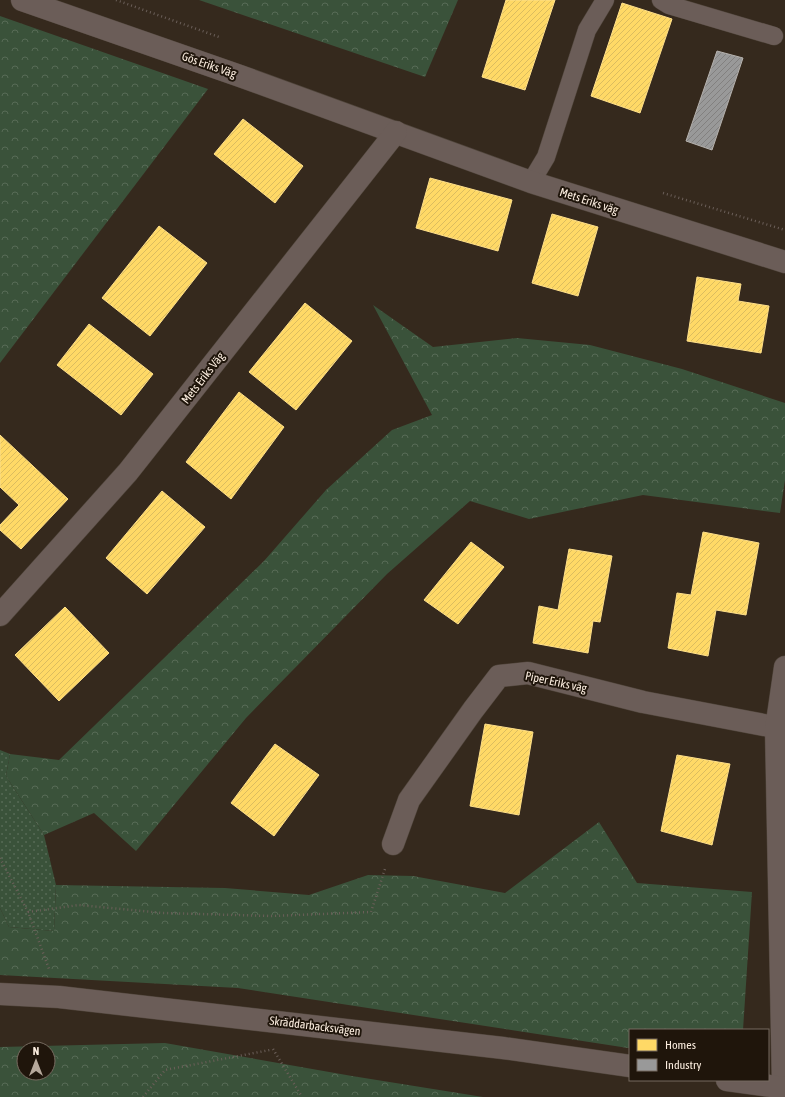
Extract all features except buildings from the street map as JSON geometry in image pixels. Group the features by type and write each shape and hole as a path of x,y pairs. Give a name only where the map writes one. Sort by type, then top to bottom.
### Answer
{"street":[{"name":"Gös Eriks Väg","path":"22,0 396,132"},
{"path":"531,182 546,157 588,30 605,0"},
{"path":"661,0 669,5 774,36"},
{"name":"Mets Eriks väg","path":"396,132 531,182 785,262"},
{"name":"Mets Eriks Väg","path":"0,615 128,472 396,132"},
{"path":"734,1081 784,1088 781,729 785,667"},
{"name":"Piper Eriks väg","path":"393,844 409,800 499,676 528,674 642,702 781,729"},
{"name":"Skräddarbacksvägen","path":"0,994 59,996 503,1048 629,1066"}],"path":[{"path":"116,0 220,38"},
{"path":"658,191 785,230"},
{"path":"28,912 79,904 163,913 265,916 371,912 393,844"},
{"path":"0,858 28,912 59,996"},
{"path":"269,1021 273,1050 302,1097"},
{"path":"143,1097 165,1070 273,1050"}],"green space":[{"path":"199,0 458,0 425,77"},
{"path":"0,16 208,89 0,363"},
{"path":"373,305 433,347 517,338 590,345 682,369 785,403 785,480 780,513 643,495 529,519 470,501 387,574 246,718 136,851 94,813 44,835 6,776 10,754 59,760 264,561 326,490 392,430 432,415"},
{"path":"0,750 10,754 6,776 44,835 56,885 54,931 9,927 0,908"},
{"path":"599,822 637,883 752,892 743,1029 629,1029 628,1048 238,988 0,975 0,908 9,927 54,931 56,885 225,888 309,895 368,875 413,876 505,893"},
{"path":"165,1043 352,1076 483,1097 0,1097 0,1047 16,1047 16,1081 56,1081 56,1046"}]}
